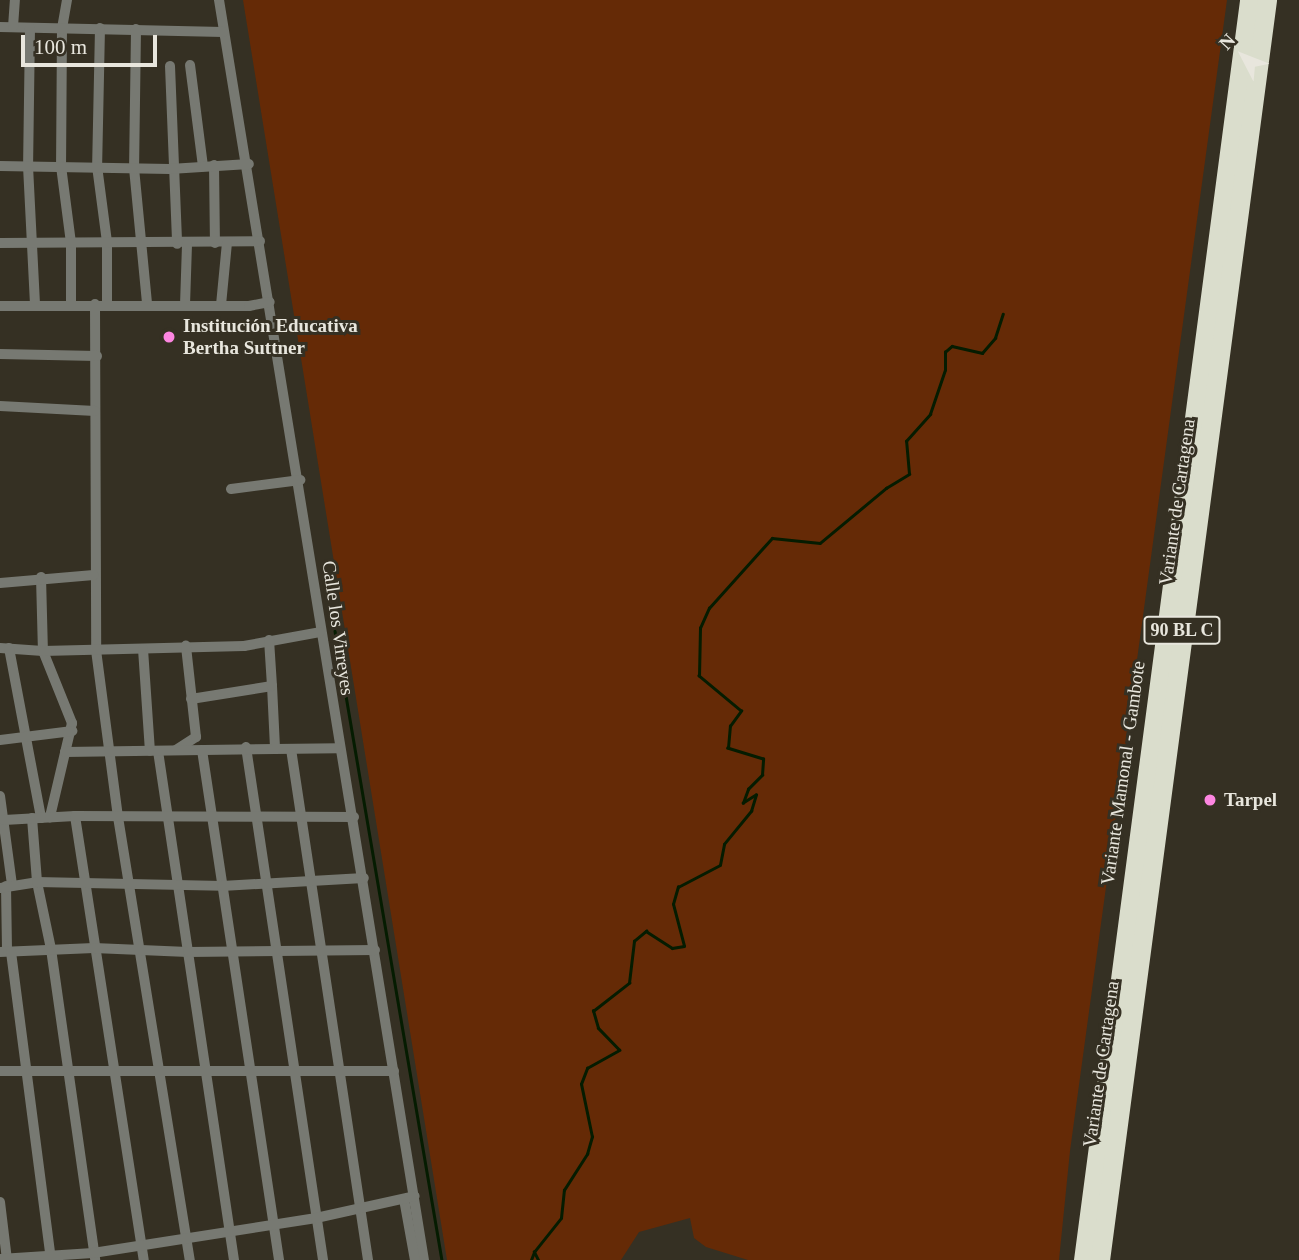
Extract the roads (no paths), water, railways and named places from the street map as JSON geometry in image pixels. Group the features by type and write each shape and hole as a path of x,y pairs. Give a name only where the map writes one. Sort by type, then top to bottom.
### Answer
{"highway":[{"name":"Variante Mamonal - Gambote","path":"1083,1260 1249,0"},
{"name":"Variante de Cartagena","path":"1100,1260 1267,0"}],"street":[{"path":"13,27 15,0"},
{"path":"67,0 62,28 61,166 71,243 71,304"},
{"name":"Calle los Virreyes","path":"219,0 249,164 300,480 338,748 354,817 364,878 394,1071 409,1197 416,1236 424,1260"},
{"path":"0,27 223,32"},
{"path":"30,28 28,166 35,305"},
{"path":"100,28 97,166 107,242 96,356 96,650 112,752 118,817 131,883 190,1260"},
{"path":"135,29 134,168 144,243 147,303"},
{"path":"190,65 221,243 221,305"},
{"path":"170,66 170,169 182,244 184,305"},
{"path":"0,166 170,169 249,164"},
{"path":"0,243 182,244 260,241"},
{"path":"0,306 147,303 221,305 270,302"},
{"path":"0,354 96,356"},
{"path":"0,406 95,411"},
{"path":"231,489 300,480"},
{"path":"0,583 41,577 94,575"},
{"path":"41,577 43,651 70,715 72,732 41,818"},
{"path":"94,1256 51,949 37,882 41,818 27,737 4,648 43,651 244,646 320,632"},
{"path":"269,640 275,748"},
{"path":"186,646 196,737 201,750 212,819 279,1260"},
{"path":"142,649 154,751 188,952 234,1260"},
{"path":"191,699 272,685"},
{"path":"0,740 72,732"},
{"path":"177,750 196,737"},
{"path":"246,747 323,1260"},
{"path":"65,751 338,748"},
{"path":"291,749 299,817 368,1260"},
{"path":"0,796 4,820 6,952 27,1070 51,1259"},
{"path":"75,816 112,1070 144,1260"},
{"path":"4,820 75,816 166,819 354,817"},
{"path":"6,886 37,882 131,883 177,887 267,885 364,878"},
{"path":"6,952 94,948 188,952 375,950"},
{"path":"0,1071 112,1070 206,1074 394,1071"},
{"path":"0,1259 94,1256 140,1244 316,1218 409,1197"},
{"path":"0,1202 7,1260"},
{"path":"415,1260 416,1236"}],"waterway":[{"path":"538,1260 534,1252 561,1218 564,1190 587,1154 592,1137 581,1084 587,1068 619,1050 598,1028 593,1011 629,983 634,941 646,931 672,948 684,946 673,904 678,887 720,865 724,844 751,811 756,795 743,803 748,789 762,775 763,759 728,748 730,726 741,711 699,676 700,628 709,608 772,538 820,543 886,488 909,474 906,441 930,414 945,370 945,352 952,346 982,353 995,338 1003,314"},
{"path":"335,631 442,1260"},
{"path":"531,1260 534,1252"}],"place":[{"name":"Institución Educativa Bertha Suttner","path":"169,337"},
{"name":"Tarpel","path":"1210,800"}]}
